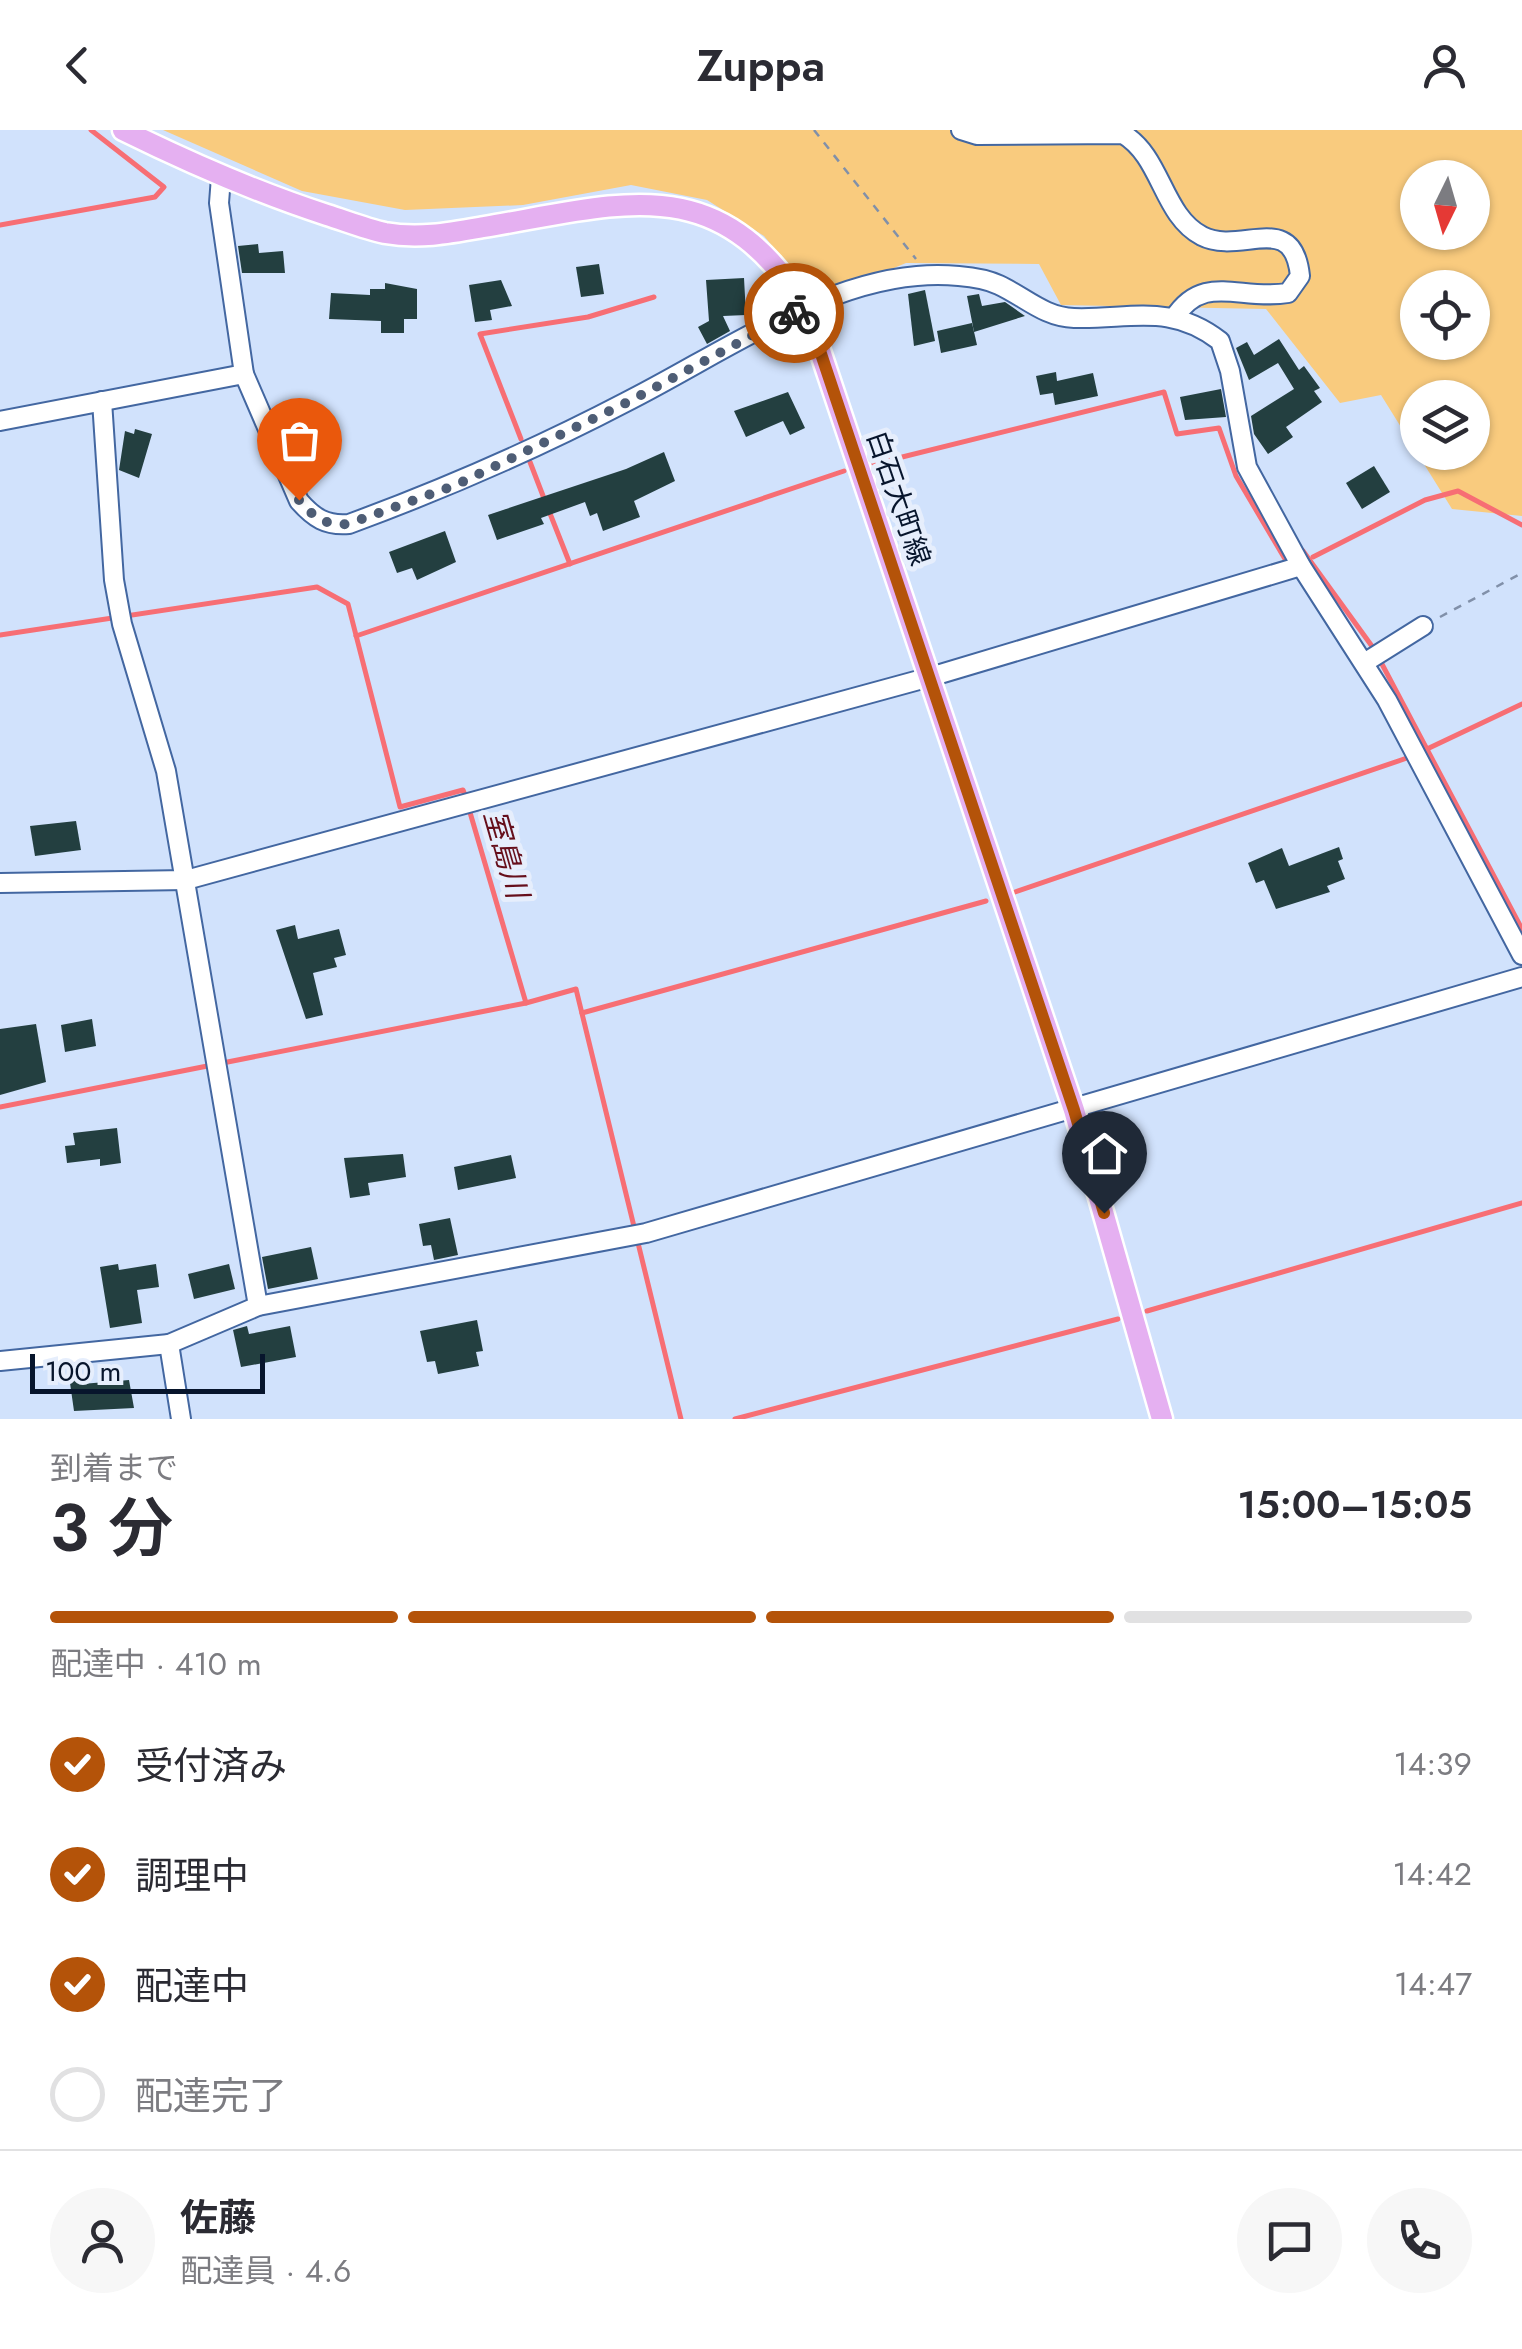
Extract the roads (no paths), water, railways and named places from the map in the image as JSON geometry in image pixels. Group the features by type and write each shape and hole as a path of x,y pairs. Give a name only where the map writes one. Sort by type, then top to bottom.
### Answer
{"main road":[{"name":"白石大町線","path":"123,130 220,177 384,232 428,236 639,201 695,210 754,242 806,309 1074,1110 1162,1419"}],"street":[{"path":"961,130 977,134 1123,134 1141,145 1184,224 1206,238 1274,237 1287,242 1298,257 1300,276 1288,293 1267,297 1202,291 1187,298 1174,318"},
{"path":"220,177 220,203 244,374 299,500 322,521 348,524 456,485 806,309 881,282 919,275 996,283 1049,314 1074,318 1137,313 1174,318 1220,341 1230,371 1247,468 1301,566 1372,657 1522,955"},
{"path":"0,421 244,374"},
{"path":"102,401 120,616 166,771 258,1306"},
{"path":"0,882 186,880 930,678 1301,566"},
{"path":"1372,657 1423,626"},
{"path":"0,1361 169,1344 258,1306 626,1238 1522,977"},
{"path":"169,1344 181,1419"}],"waterway":[{"path":"0,225 155,197 164,187 91,130"},
{"path":"521,439 480,334 588,317 654,297"},
{"path":"874,464 1164,392 1177,434 1219,428 1236,476 1285,559"},
{"path":"530,462 545,501"},
{"path":"356,636 844,471"},
{"path":"1313,557 1425,500 1458,491 1522,525"},
{"path":"549,511 570,564"},
{"path":"1303,551 1374,649 1522,929"},
{"name":"室島川","path":"0,635 317,587 348,604 400,807 463,790 466,798"},
{"path":"1427,749 1522,704"},
{"path":"1015,892 1407,758"},
{"name":"室島川","path":"469,809 526,1003 576,989 681,1419"},
{"path":"582,1013 986,901"},
{"path":"0,1107 526,1003"},
{"path":"1147,1311 1522,1203"},
{"path":"735,1419 1118,1319"}]}
